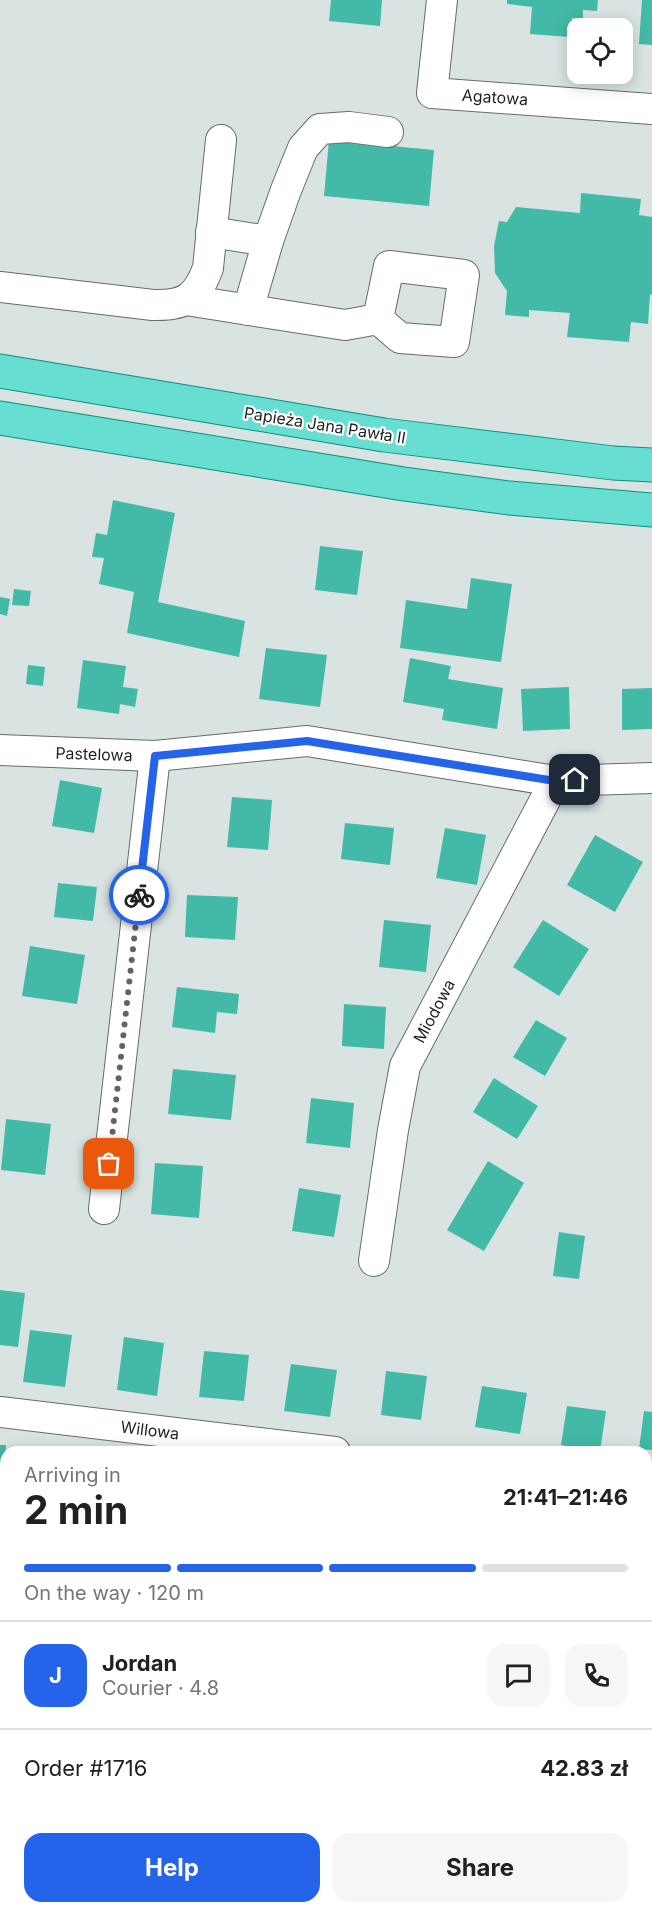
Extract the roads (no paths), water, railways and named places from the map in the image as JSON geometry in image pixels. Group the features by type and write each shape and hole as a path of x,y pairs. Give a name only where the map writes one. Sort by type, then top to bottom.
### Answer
{"main road":[{"name":"Papieża Jana Pawła II","path":"0,371 384,435 590,460 652,465"},
{"path":"0,418 404,484 509,498 652,510"}],"street":[{"name":"Agatowa","path":"442,0 432,93 652,109"},
{"path":"248,310 268,241 303,148 320,129 349,127 388,132"},
{"path":"0,288 153,305 176,305 186,300 204,279 208,268 220,140"},
{"path":"211,232 268,241"},
{"path":"186,300 345,325 378,319"},
{"name":"Pastelowa","path":"0,750 155,756 307,741 555,781 652,778"},
{"path":"104,1209 155,756"},
{"name":"Miodowa","path":"374,1261 393,1130 405,1066 555,781"},
{"name":"Willowa","path":"0,1412 285,1446"}]}
